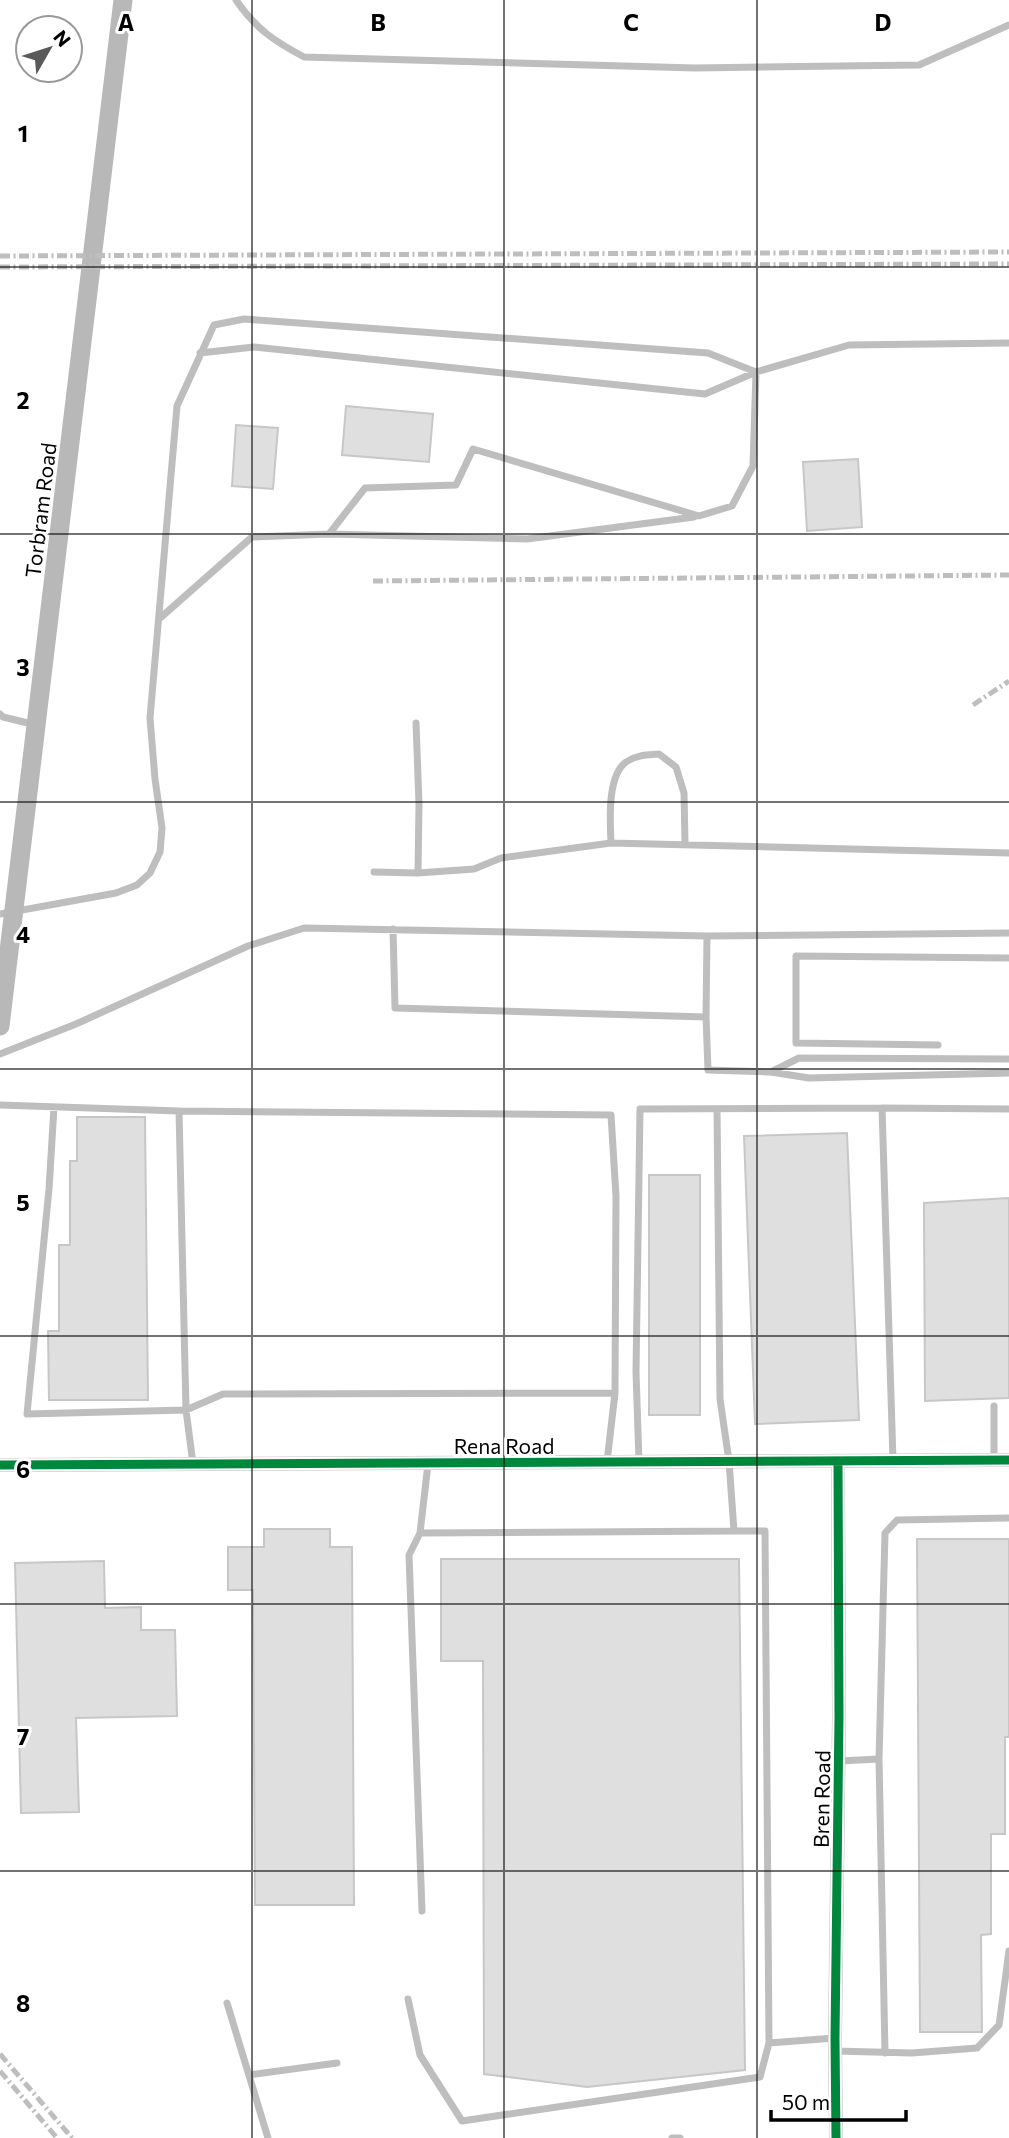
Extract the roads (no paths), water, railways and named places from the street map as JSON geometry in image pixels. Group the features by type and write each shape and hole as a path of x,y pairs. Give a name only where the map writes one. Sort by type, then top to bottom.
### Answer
{"main road":[{"name":"Torbram Road","path":"0,1026 6,913 37,725 123,0"}],"street":[{"name":"Rena Road","path":"0,1465 1002,1460"},
{"name":"Bren Road","path":"836,2138 838,1461"}],"lane":[{"path":"236,0 249,19 274,41 304,57 695,68 919,65 1009,25"},
{"path":"6,913 116,893 137,885 150,873 160,852 162,828 150,718 177,406 214,325 244,319 708,353 756,372"},
{"path":"200,353 254,347 705,394 756,372 849,345 1009,343"},
{"path":"159,620 252,537 329,534 527,538 699,516 732,506 753,466 756,372"},
{"path":"329,534 365,488 456,485 473,449 699,516"},
{"path":"0,714 37,725"},
{"path":"416,723 418,873"},
{"path":"611,843 612,794 614,782 624,763 639,756 659,754 676,767 684,793 685,844"},
{"path":"374,872 418,873 474,869 501,858 611,843 1009,853"},
{"path":"0,1054 76,1024 179,976 273,937 304,928 707,936 1009,933"},
{"path":"393,929 395,1008 706,1017"},
{"path":"707,936 708,1070 771,1072 809,1078 1009,1073"},
{"path":"937,1045 796,1043 796,956 1009,958"},
{"path":"771,1072 799,1058 1009,1059"},
{"path":"0,1105 179,1111 611,1115 615,1196 615,1393 607,1462"},
{"path":"54,1107 50,1189 27,1414 186,1410 223,1394 615,1393"},
{"path":"882,1108 893,1461"},
{"path":"639,1462 635,1372 640,1109 1009,1109"},
{"path":"718,1109 720,1399 729,1461 734,1531"},
{"path":"179,1111 186,1410 193,1464"},
{"path":"995,1406 1002,1460"},
{"path":"422,1911 409,1556 420,1533 429,1463"},
{"path":"885,2053 879,1759 885,1533 897,1520 1009,1518"},
{"path":"408,1998 420,2055 462,2121 760,2077 768,2043 765,1531 420,1533"},
{"path":"839,1761 879,1759"},
{"path":"768,2043 835,2045 885,2053 977,2048 999,2025 1006,1992 1009,1951"},
{"path":"227,2003 268,2138"},
{"path":"248,2075 337,2063"},
{"path":"672,2138 680,2138"}],"railway":[{"path":"0,256 1009,252"},
{"path":"0,267 1009,264"},
{"path":"373,581 1009,575"},
{"path":"973,705 1009,681"},
{"path":"0,2054 72,2138"},
{"path":"0,2071 57,2138"}]}
